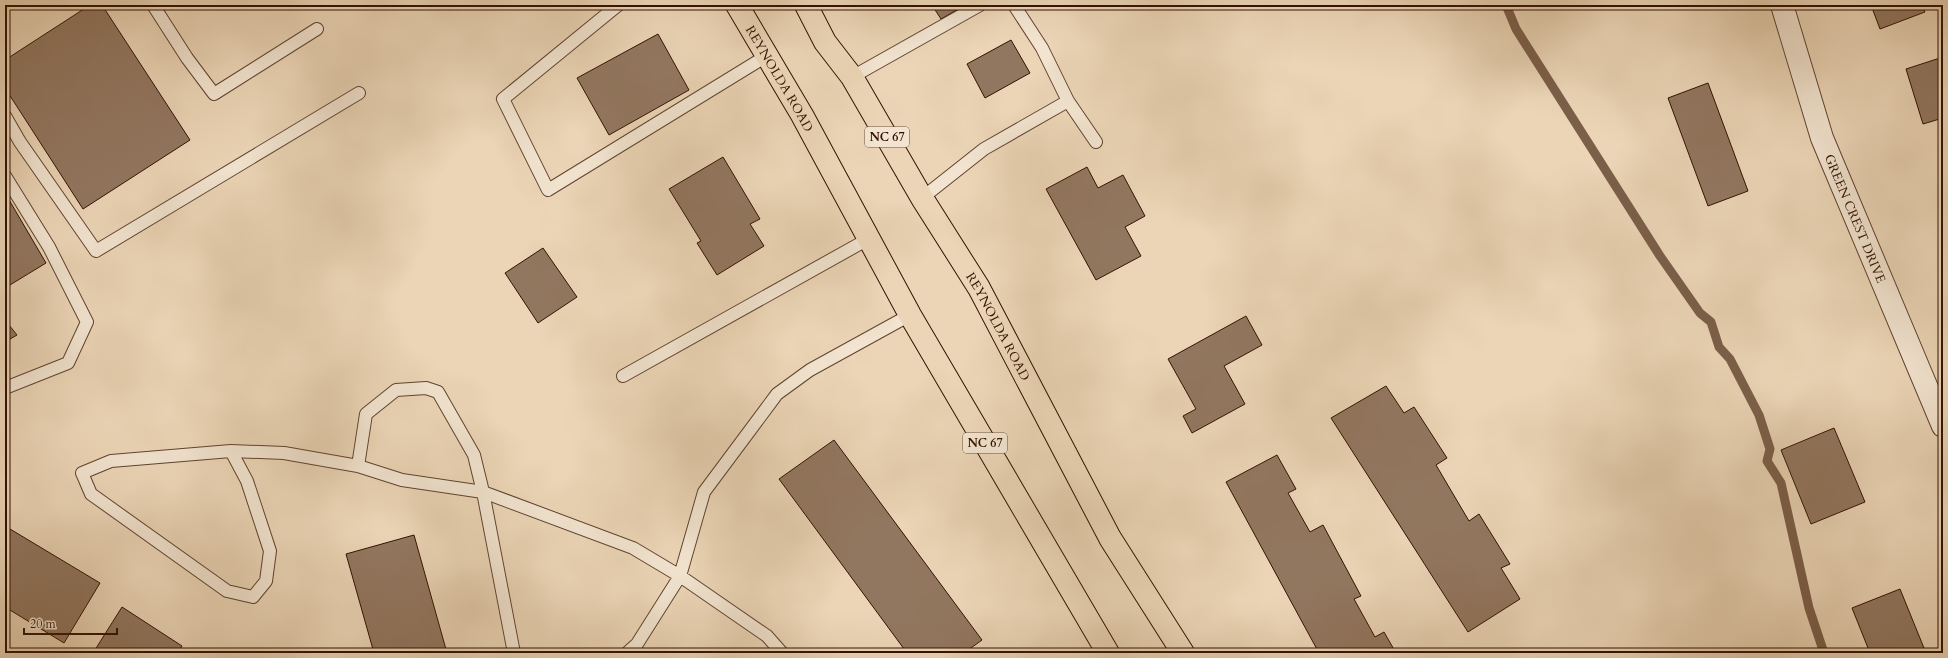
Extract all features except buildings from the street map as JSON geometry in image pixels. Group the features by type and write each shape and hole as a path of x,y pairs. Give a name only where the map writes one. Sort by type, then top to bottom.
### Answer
{"main road":[{"name":"REYNOLDA ROAD","path":"737,5 768,55 870,238 910,315 1108,653"},
{"name":"REYNOLDA ROAD","path":"806,5 825,42 852,77 922,198 979,288 1110,538 1183,653"}],"street":[{"name":"GREEN CREST DRIVE","path":"1782,5 1822,138 1943,426"}],"lane":[{"path":"154,5 188,58 214,94 317,29"},
{"path":"618,5 503,99 548,190 768,55"},
{"path":"852,77 980,5"},
{"path":"1014,5 1042,48 1068,101 1096,142"},
{"path":"5,116 20,142 96,250 359,93"},
{"path":"922,198 984,149 1068,101"},
{"path":"5,176 49,247 87,322 68,363 5,388"},
{"path":"622,376 870,238"},
{"path":"627,653 637,644 680,576 704,492 746,433 777,394 810,370 910,315"},
{"path":"358,466 366,414 396,390 426,388 438,392 474,455 483,492 514,653"},
{"path":"231,452 247,481 270,551 266,581 253,597 227,591 91,494 82,473 111,461 231,452 284,452 358,466 402,480 483,492 633,548 680,576 767,636 782,653"}],"waterway":[{"path":"1506,5 1516,29 1660,256 1700,313 1711,322 1719,347 1730,359 1759,415 1770,449 1767,461 1781,483 1809,608 1824,653"}]}
